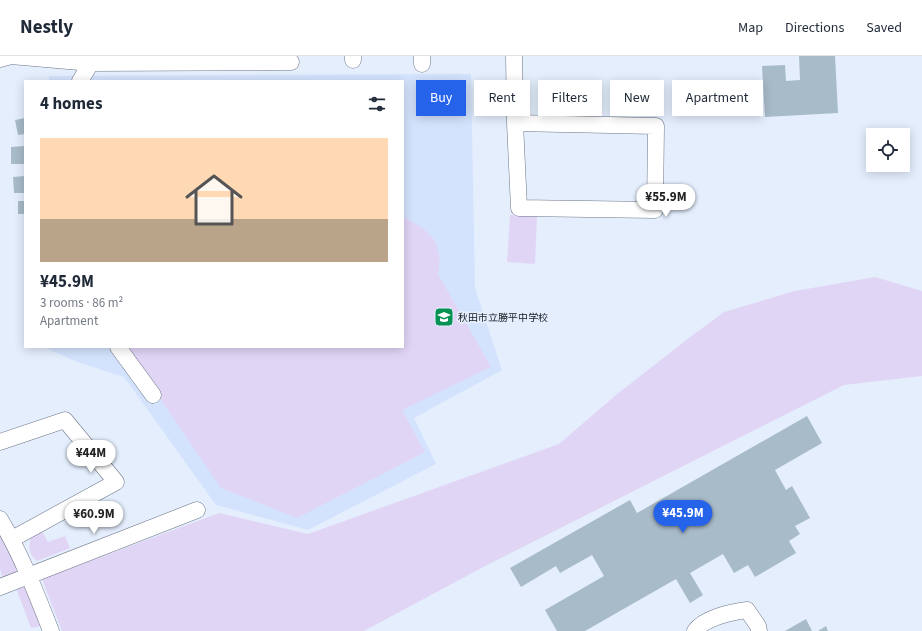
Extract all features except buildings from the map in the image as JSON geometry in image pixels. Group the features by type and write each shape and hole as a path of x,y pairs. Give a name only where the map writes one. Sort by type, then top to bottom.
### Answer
{"street":[{"path":"0,59 11,56 93,60 292,62"},
{"path":"514,56 515,123 519,208 655,210 656,126 515,123"},
{"path":"81,80 93,60"},
{"path":"119,348 153,396"},
{"path":"0,442 65,420 116,482 12,539"},
{"path":"0,587 197,510"},
{"path":"0,519 12,539 52,631"},
{"path":"695,631 698,626 726,613 747,610 758,626 759,631"}],"shaded area":[{"name":"秋田市立勝平中学校","path":"471,74 475,288 502,370 414,418 436,464 308,530 216,505 124,377 77,362 46,348 404,348 404,80 49,80 49,76"},
{"path":"510,215 537,216 535,264 507,262"},
{"name":"秋田市立勝平中学校","path":"404,218 428,232 437,245 439,253 438,274 491,367 402,410 425,452 297,518 221,488 126,348 404,348"},
{"path":"875,277 922,291 922,376 844,385 487,565 364,631 62,631 42,579 219,513 308,534 559,444 616,395 724,312 795,291"},
{"path":"0,531 17,561 15,575 3,578 0,569"},
{"path":"42,531 48,542 65,536 70,548 37,561 31,553 30,540 31,536"},
{"path":"25,584 45,625 31,628 16,588"}],"place":[{"name":"秋田市立勝平中学校","path":"444,317"}]}
